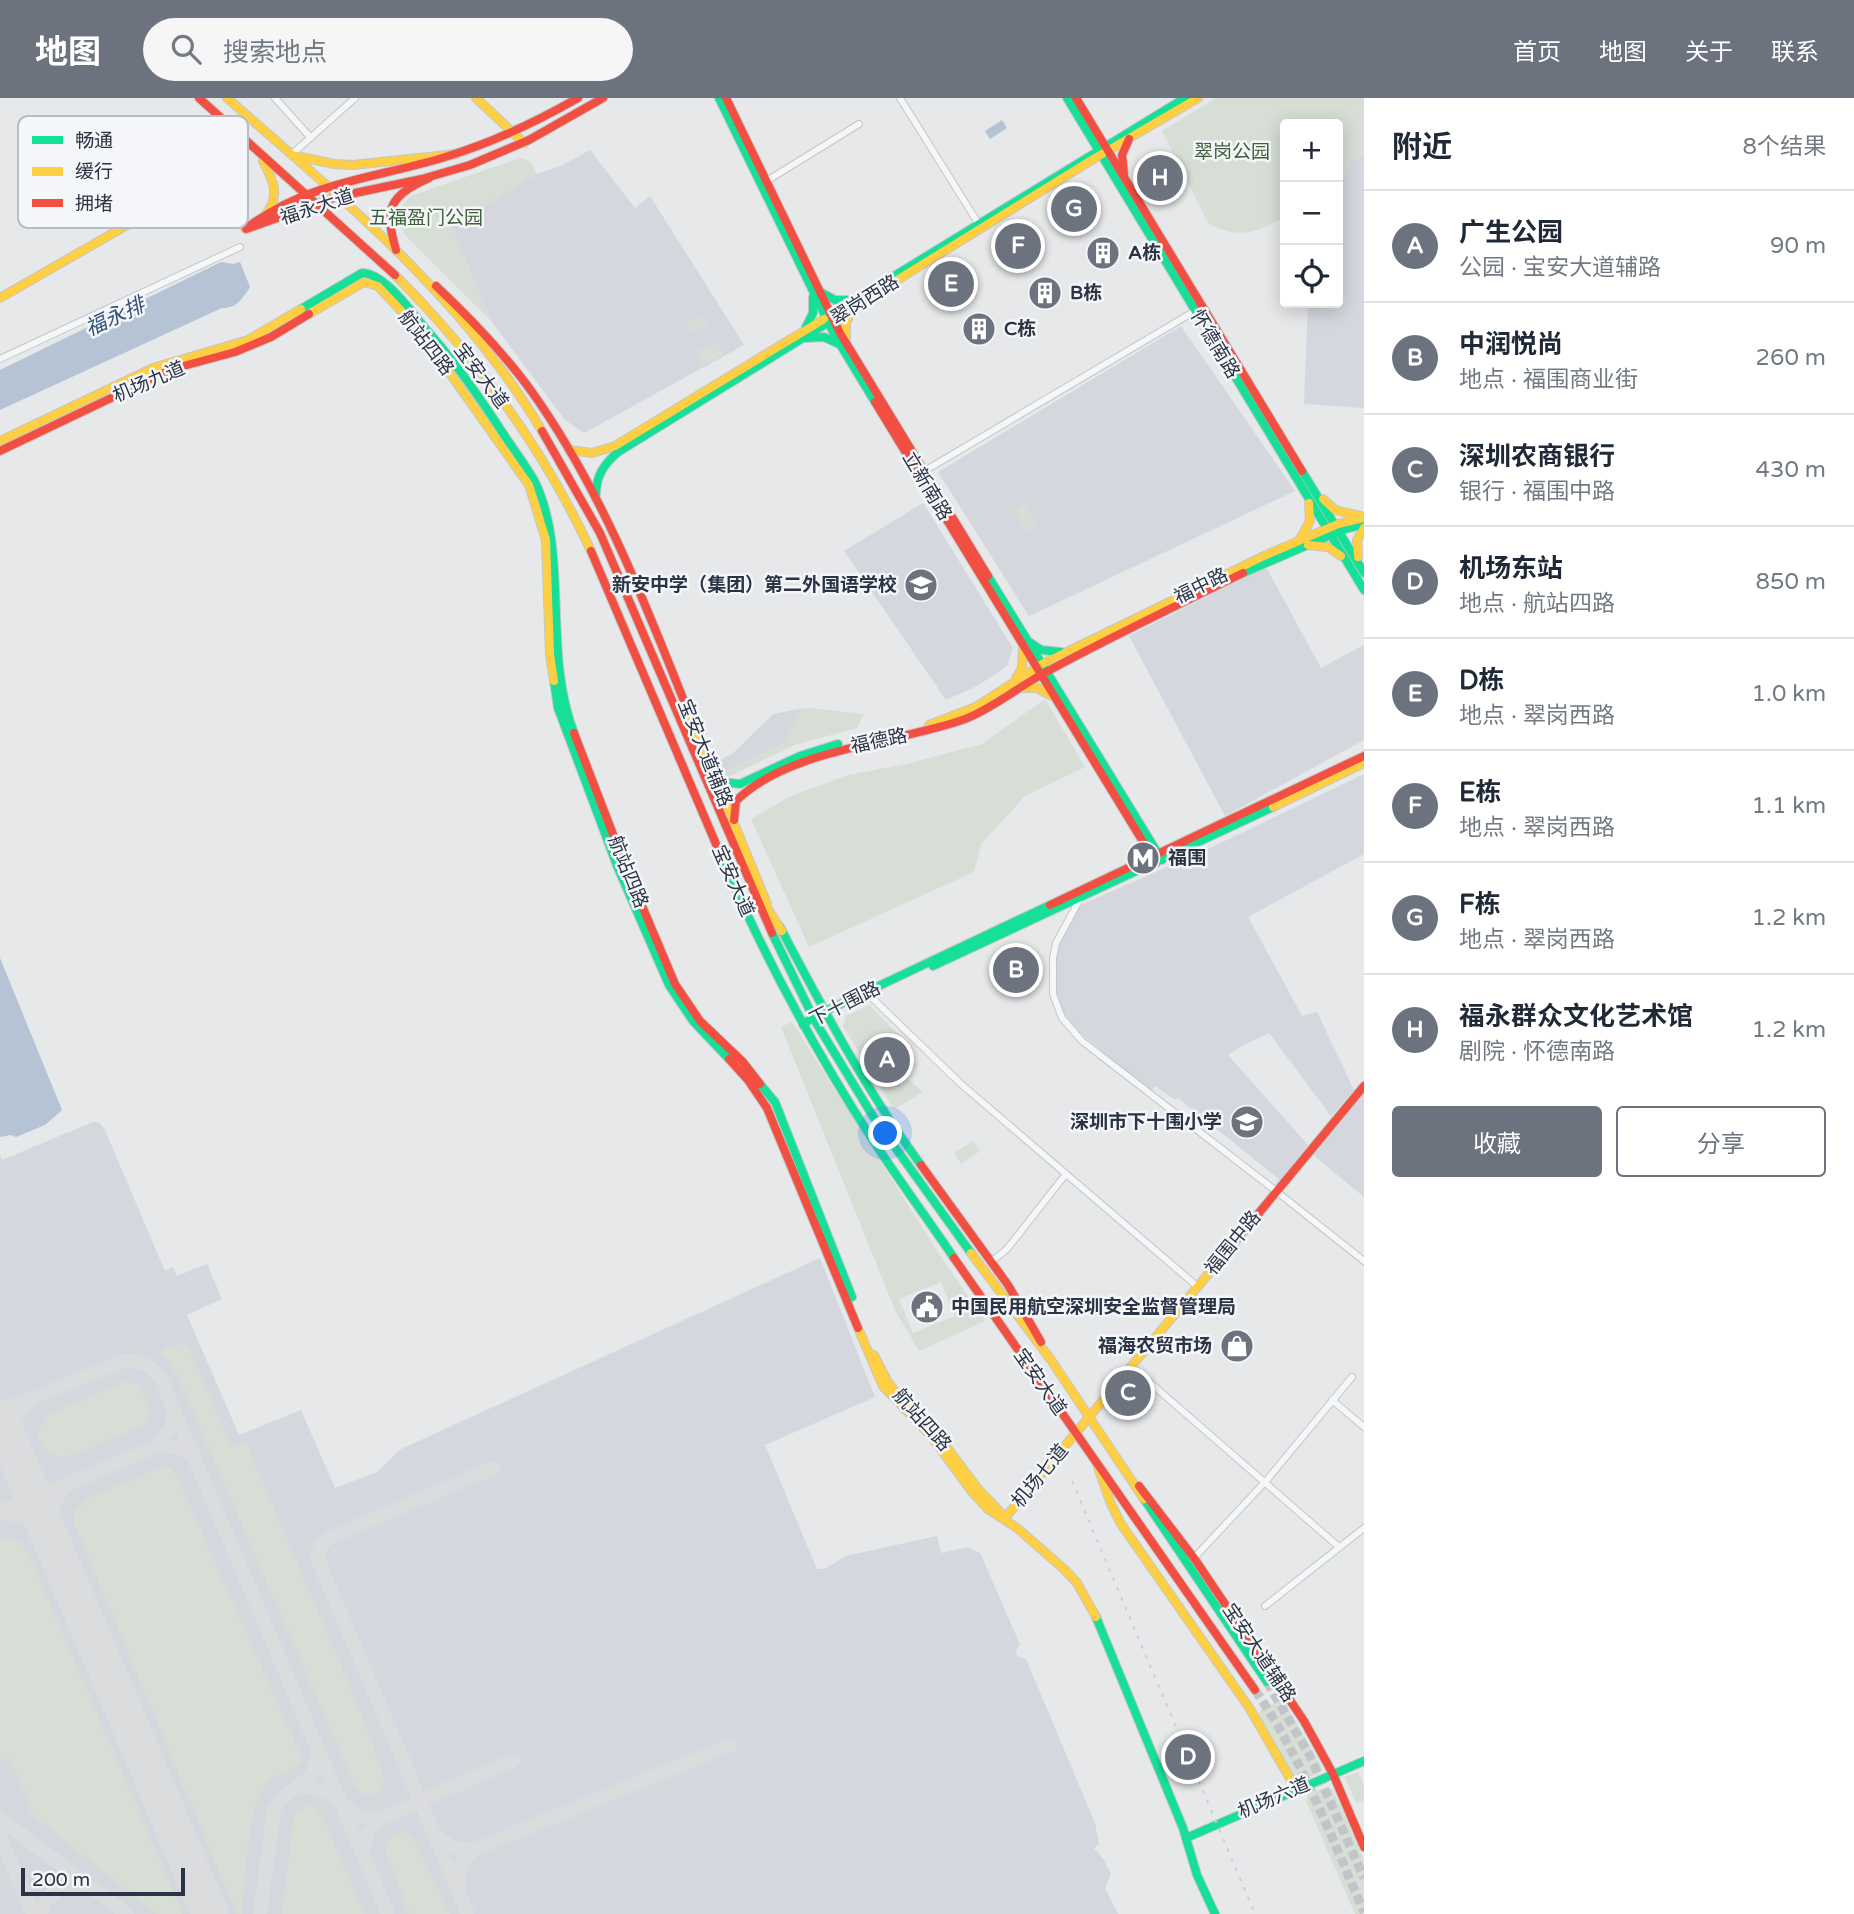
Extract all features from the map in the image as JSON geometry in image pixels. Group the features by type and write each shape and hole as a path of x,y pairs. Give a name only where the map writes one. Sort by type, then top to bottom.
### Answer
{"main road":[{"name":"宝安大道","path":"199,98 219,116"},
{"name":"宝安大道","path":"227,98 247,116"},
{"path":"476,98 524,143"},
{"name":"福永大道","path":"248,228 266,214 326,185 457,154 512,134 578,98"},
{"name":"福永大道","path":"246,229 271,222 315,203 429,178 473,164 524,143 603,98"},
{"name":"立新南路","path":"719,98 764,183"},
{"name":"立新南路","path":"726,98 829,318 1042,669 1058,701 1157,858"},
{"name":"怀德南路","path":"1067,98 1102,151 1195,311 1309,489"},
{"name":"怀德南路","path":"1076,98 1102,151 1127,183 1333,530 1364,590"},
{"name":"翠岗西路","path":"597,500 598,475 611,458 829,318 1185,98"},
{"name":"翠岗西路","path":"855,302 978,223 1198,98"},
{"name":"宝安大道","path":"248,117 397,251 450,305 493,359 540,427 600,533 770,929 814,1019 874,1118 1003,1298 1051,1360 1129,1473 1179,1555 1267,1682"},
{"path":"1127,183 1122,155 1131,137"},
{"name":"宝安大道","path":"248,143 394,274 447,331 505,405 555,481 589,545 740,899 803,1025 874,1142 1255,1690"},
{"path":"259,153 277,190 276,199 266,214"},
{"path":"291,155 353,165 457,154"},
{"path":"397,251 389,226 389,208 400,192 429,178"},
{"path":"1,294 119,228"},
{"name":"宝安大道辅路","path":"412,266 483,330 514,368 569,450 622,551 764,897 825,1014 883,1112 1008,1285 1051,1360"},
{"name":"航站四路","path":"298,316 362,273 371,274 382,281 427,330 475,390 536,484 551,535 557,595 557,651 564,707 626,868 675,984 700,1021 743,1062 775,1102 872,1353 888,1382 902,1400 936,1433 978,1489 1005,1518 1077,1583 1091,1607 1215,1914"},
{"path":"816,291 835,300 855,302 846,323 845,346 824,337 803,335 813,313 816,291"},
{"name":"机场九道","path":"0,440 153,368 248,340 298,316"},
{"name":"机场九道","path":"0,451 172,369 252,346 271,337 298,316"},
{"name":"翠岗西路","path":"569,450 595,453 615,446 803,335"},
{"path":"1309,489 1335,510 1364,517"},
{"path":"1309,489 1311,517 1301,543 1328,547 1351,568"},
{"name":"福中路","path":"1042,669 1074,648 1301,543 1364,517"},
{"path":"1363,572 1356,545 1364,526"},
{"name":"福中路","path":"1333,530 1364,526"},
{"name":"怀德南路","path":"1333,530 1363,572"},
{"name":"福中路","path":"1042,669 1065,661 1301,543"},
{"path":"1021,635 1041,650 1052,653 1074,648"},
{"path":"1021,635 1025,658 1023,668 1012,688 1037,688 1051,694 1058,701"},
{"path":"1058,690 1056,677 1065,661"},
{"name":"立新南路","path":"1042,669 1058,690 1157,858"},
{"name":"福德路","path":"712,771 723,782 754,782 817,755 947,726 978,713 1042,669"},
{"name":"下十围路","path":"825,1014 1080,899 1364,756"},
{"name":"下十围路","path":"803,1025 1364,763"},
{"name":"福德路","path":"735,827 736,801 754,782"},
{"path":"748,879 782,931"},
{"name":"福围中路","path":"1076,1434 1364,1086"},
{"name":"机场七道","path":"1005,1518 1076,1434"},
{"name":"宝安大道辅路","path":"1094,1458 1121,1524 1250,1709 1296,1789"},
{"name":"宝安大道辅路","path":"1129,1473 1166,1518 1275,1675 1334,1774 1364,1847"},
{"name":"机场六道","path":"1186,1838 1364,1761"}],"street":[{"path":"275,98 310,137"},
{"path":"291,155 355,98"},
{"path":"900,98 978,223"},
{"path":"764,183 859,124"},
{"path":"0,359 240,247"},
{"path":"922,472 1195,311"},
{"path":"1080,899 1054,950 1053,994 1062,1018 1082,1041 1364,1261"},
{"path":"869,995 961,1084 1198,1287"},
{"path":"991,1262 1007,1249 1066,1174"},
{"path":"1132,1367 1339,1547"},
{"path":"1194,1558 1266,1481 1352,1377"},
{"path":"1332,1400 1364,1427"},
{"path":"1265,1606 1364,1528"}],"shaded area":[{"path":"590,150 635,208 650,196 744,345 584,433 565,420 492,322 451,226 536,174 561,166"},
{"path":"1364,155 1364,408 1304,404 1308,308 1343,308 1343,179 1351,161"},
{"path":"1181,326 1295,491 1029,616 938,472"},
{"name":"新安中学（集团）第二外国语学校","path":"923,503 1013,648 1007,666 979,685 946,700 844,551"},
{"path":"1266,567 1321,668 1364,645 1364,740 1225,816 1129,636"},
{"path":"799,709 801,711 785,742 724,772 720,760 732,754 773,714"},
{"path":"1364,774 1364,854 1248,917 1302,1016 1317,1012 1354,1090 1331,1116 1269,1033 1228,1055 1308,1145 1280,1180 1178,1098 1175,1100 1155,1086 1151,1092 1078,1031 1063,1012 1057,995 1054,970 1060,941 1081,905 1210,848"},
{"path":"1364,1093 1364,1197 1313,1155"},
{"path":"93,1122 104,1128 165,1271 173,1267 177,1276 207,1264 222,1299 187,1315 239,1435 301,1410 335,1488 377,1472 401,1449 820,1258 875,1397 765,1445 817,1569 824,1569 846,1556 937,1536 941,1553 968,1547 980,1553 1020,1644 1016,1651 1017,1656 1026,1659 1095,1823 1099,1844 1094,1848 1111,1874 1105,1888 1118,1914 0,1914 0,1155 2,1160"}],"green space":[{"name":"翠岗公园","path":"1216,98 1364,98 1364,155 1351,161 1343,179 1343,119 1280,119 1280,219 1266,227 1248,232 1229,231 1208,223 1162,131"},
{"name":"五福盈门公园","path":"520,158 531,162 536,174 451,226 492,322 405,235 399,218 401,208 413,195"},
{"path":"703,315 707,325 690,332 686,322"},
{"path":"718,342 724,355 702,365 696,352"},
{"path":"1025,503 1037,525 1026,531 1014,510"},
{"path":"1045,699 1085,767 1025,796 981,844 974,872 809,947 751,819 789,797 848,775 907,764 982,744"},
{"path":"799,709 864,714 857,728 797,744 726,778 724,772 785,742 801,711"},
{"path":"869,1005 913,1049 908,1055 917,1065 906,1077 923,1092 894,1109 843,1026 846,1016"},
{"path":"792,1022 941,1257 985,1321 919,1351 895,1310 781,1027","holes":["941,1282 955,1316 913,1333 899,1299"]},
{"path":"973,1141 980,1151 961,1164 954,1153"},
{"path":"184,1344 188,1346 232,1447 246,1442 362,1715 384,1777 382,1789 374,1795 362,1794 355,1786 177,1375 159,1353 167,1347"},
{"path":"126,1381 139,1385 146,1400 149,1415 145,1425 66,1458 49,1454 40,1442 38,1431 47,1415"},
{"path":"162,1467 171,1469 177,1476 301,1756 301,1763 269,1782 255,1808 248,1844 241,1914 237,1914 74,1523 75,1511 90,1497"},
{"path":"10,1538 21,1543 29,1554 183,1914 157,1914 28,1812 29,1801 9,1759 0,1759 0,1539"},
{"path":"1282,1699 1322,1768 1320,1773 1299,1781 1257,1713"},
{"path":"1358,1772 1364,1785 1364,1800 1356,1803 1345,1777"},
{"path":"1328,1787 1333,1790 1364,1860 1364,1914 1355,1914 1306,1801 1308,1794"},
{"path":"306,1806 316,1808 322,1816 365,1914 282,1914 293,1819 297,1811"},
{"path":"400,1832 408,1834 415,1842 450,1914 409,1914 385,1849 391,1836"}],"water":[{"path":"1002,120 1007,128 990,139 985,131"},
{"name":"福永排","path":"221,262 240,262 250,287 235,305 222,308 0,410 0,370"},
{"path":"0,958 62,1110 45,1125 16,1137 0,1137"}],"taxiway":[{"path":"0,1411 123,1361 144,1364 160,1377 388,1914"},
{"path":"16,1457 13,1428 18,1414 28,1401"},
{"path":"155,1447 171,1428 173,1409"},
{"path":"0,1512 155,1447 177,1448 187,1452 195,1460"},
{"path":"468,1914 317,1557 322,1543 331,1537 493,1468"},
{"path":"53,1543 51,1513 56,1499 66,1487"},
{"path":"1,1514 30,1519 42,1528 51,1540"},
{"path":"458,1888 461,1866 475,1849 730,1745"},
{"path":"260,1914 274,1809 286,1794 308,1779 316,1763 317,1750"},
{"path":"364,1854 367,1834 380,1819 514,1760"},
{"path":"298,1788 322,1790 357,1814 380,1819"},
{"path":"0,1819 127,1914"},
{"path":"437,1835 454,1847 475,1849"},
{"path":"0,1837 33,1914"},
{"path":"41,1914 48,1899 60,1889 74,1885 91,1888"}],"runway":[{"path":"0,1419 210,1914"}],"tunnel":[{"path":"1267,1682 1310,1756 1364,1878"},
{"path":"1255,1690 1301,1770 1364,1912"}],"railway":[{"path":"1072,1481 1255,1914"}],"traffic: fast":[{"path":"719,98 835,336 875,402"},
{"path":"1067,98 1364,590"},
{"path":"824,319 1185,98"},
{"path":"301,309 362,273 379,279 404,302 457,367 528,471 541,495 550,532 559,661 566,709 574,733"},
{"path":"596,494 602,471 618,452 889,285"},
{"path":"820,292 835,300 850,300"},
{"path":"806,327 813,313 813,297"},
{"path":"806,338 824,337 837,343"},
{"path":"1302,471 1364,573"},
{"path":"1243,573 1342,530 1364,524"},
{"path":"988,576 1162,860"},
{"path":"1031,643 1041,650 1061,652"},
{"path":"554,681 558,708 618,868 669,985 693,1021 729,1059"},
{"path":"715,774 723,782 740,784 800,756 838,744"},
{"path":"933,966 1273,807"},
{"path":"719,851 770,962 829,1069 882,1154 954,1258"},
{"path":"803,1025 813,1017 1050,905"},
{"path":"780,927 829,1019 921,1165"},
{"path":"772,933 815,1021 874,1118 971,1253"},
{"path":"760,1084 775,1102 852,1297"},
{"path":"1144,1499 1267,1682"},
{"path":"1096,1617 1183,1828 1197,1875 1215,1914"},
{"path":"1186,1838 1364,1761"}],"traffic: slow":[{"path":"227,98 247,116"},
{"path":"476,98 524,143"},
{"path":"889,285 1198,98"},
{"path":"248,117 356,212 438,294 476,337 511,383 542,431"},
{"path":"296,156 353,165 457,154"},
{"path":"263,161 274,188 271,207 266,214"},
{"path":"0,298 122,228"},
{"path":"395,275 453,337 505,404 551,476 591,551"},
{"path":"309,314 364,282 378,286 420,331 529,485 546,540 550,655 554,681"},
{"path":"846,339 846,323 853,308"},
{"path":"0,441 153,368 248,340 301,309"},
{"path":"569,450 592,453 615,446 824,319"},
{"path":"1323,499 1335,510 1361,516"},
{"path":"1300,539 1310,521 1309,503"},
{"path":"929,725 976,707 1042,664 1264,556 1338,524 1364,518"},
{"path":"1358,557 1357,540 1364,528"},
{"path":"1308,545 1328,547 1341,556"},
{"path":"1016,679 1022,668 1023,648"},
{"path":"1022,688 1037,688 1052,696"},
{"path":"684,701 767,904"},
{"path":"1273,807 1364,763"},
{"path":"762,900 782,931"},
{"path":"1005,1518 1234,1243"},
{"path":"971,1253 1051,1360 1144,1499"},
{"path":"858,1328 883,1386 931,1436 988,1509 1017,1528 1077,1583 1096,1617"},
{"path":"874,1355 888,1382 902,1400 936,1433 978,1489 1001,1513"},
{"path":"1098,1467 1121,1524 1250,1709 1296,1789"}],"traffic: jam":[{"path":"199,98 219,116"},
{"path":"248,227 271,212 319,190 445,157 497,139 578,98"},
{"path":"246,229 336,197 422,179 470,165 529,140 603,98"},
{"path":"726,98 840,333 988,576"},
{"path":"1076,98 1302,471"},
{"path":"1124,174 1122,155 1129,139"},
{"path":"248,142 395,275"},
{"path":"396,250 390,224 393,205 405,191 429,178"},
{"path":"436,286 510,364 556,428 617,542 684,701"},
{"path":"0,451 172,369 235,352 271,337 309,314"},
{"path":"875,402 1156,863"},
{"path":"542,431 600,533 772,933"},
{"path":"591,551 719,851"},
{"path":"734,820 736,801 758,783 784,769 844,750 938,728 975,715 1072,658 1243,573"},
{"path":"574,733 626,868 675,984 700,1021 743,1062 760,1084"},
{"path":"1050,905 1364,756"},
{"path":"729,1059 748,1080 767,1108 858,1328"},
{"path":"1234,1243 1364,1086"},
{"path":"921,1165 1008,1285 1041,1342"},
{"path":"954,1258 1255,1690"},
{"path":"1139,1486 1194,1558 1304,1721 1333,1774 1364,1847"}],"place":[{"name":"福永群众文化艺术馆","path":"1160,178"},
{"name":"F栋","path":"1074,209"},
{"name":"E栋","path":"1018,246"},
{"name":"A栋","path":"1103,253"},
{"name":"D栋","path":"951,284"},
{"name":"B栋","path":"1045,293"},
{"name":"C栋","path":"979,329"},
{"name":"新安中学（集团）第二外国语学校","path":"921,585"},
{"name":"福围","path":"1143,858"},
{"name":"中润悦尚","path":"1016,970"},
{"name":"广生公园","path":"887,1060"},
{"name":"深圳市下十围小学","path":"1247,1122"},
{"name":"中国民用航空深圳安全监督管理局","path":"927,1307"},
{"name":"福海农贸市场","path":"1237,1346"},
{"name":"深圳农商银行","path":"1128,1393"},
{"name":"机场东站","path":"1188,1757"}]}
